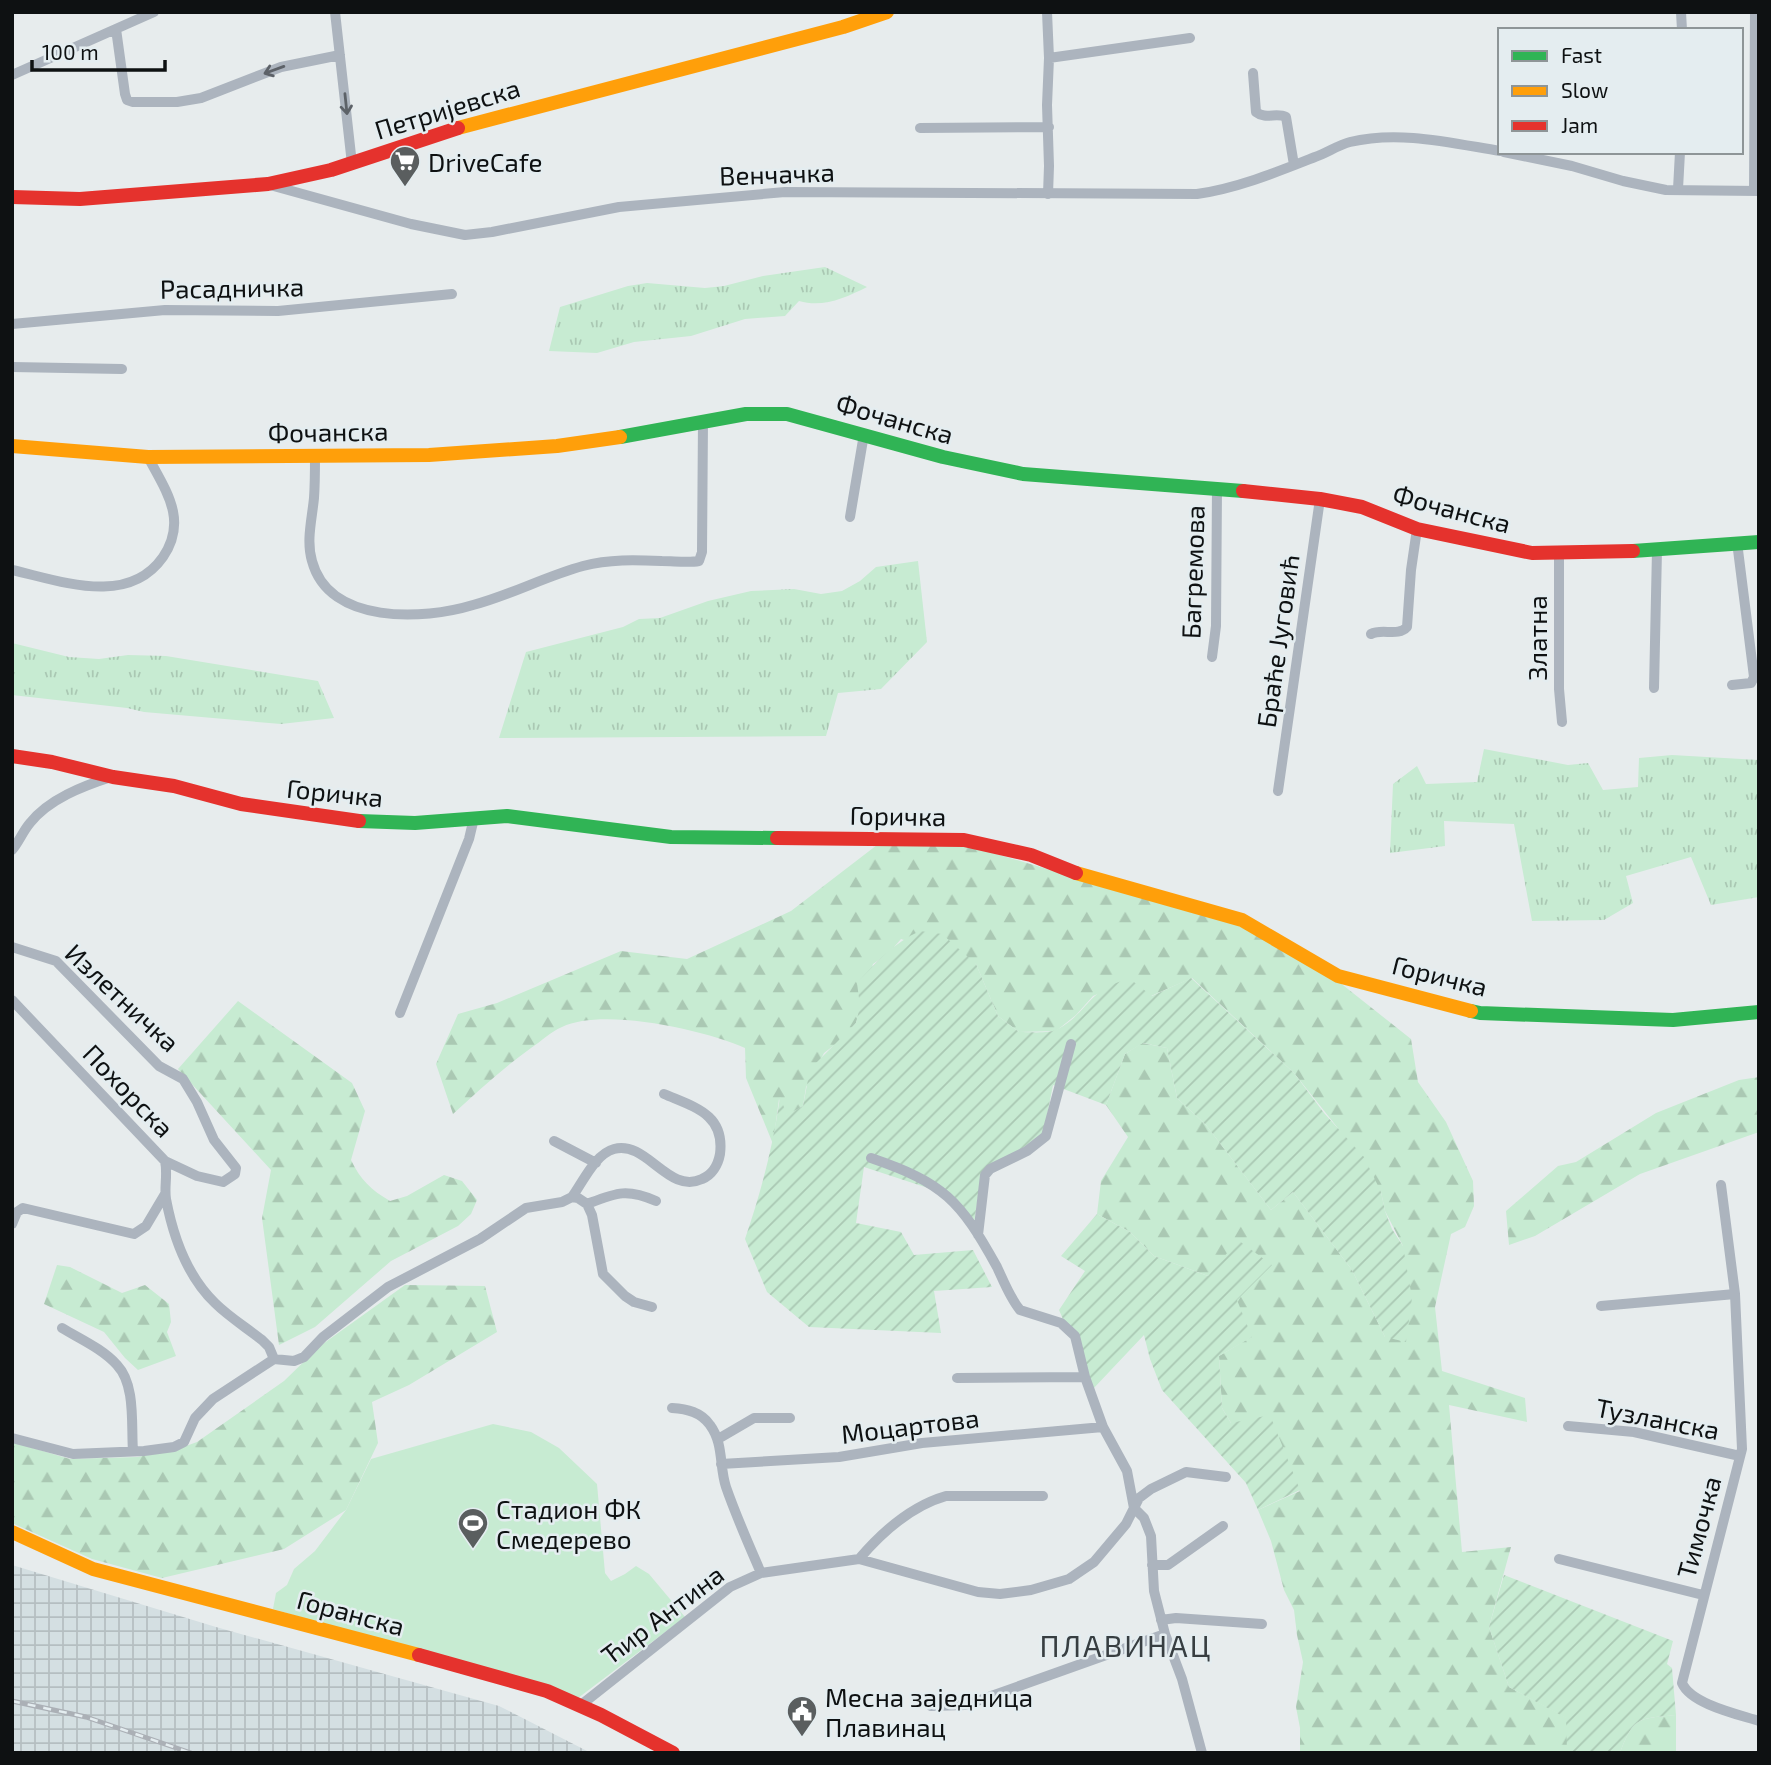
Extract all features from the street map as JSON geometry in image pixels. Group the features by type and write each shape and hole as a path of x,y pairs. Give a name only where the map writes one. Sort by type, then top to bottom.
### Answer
{"street":[{"path":"12,75 154,12"},
{"path":"335,12 352,164"},
{"name":"Петријевска","path":"12,197 80,199 268,184 352,164 472,123 843,27 887,12"},
{"path":"1047,12 1048,194"},
{"path":"1755,12 1757,191"},
{"path":"116,29 125,94 127,100 134,102 177,102 201,98 281,67 340,55"},
{"path":"1049,58 1191,38"},
{"path":"1253,73 1256,112 1265,117 1286,117 1294,165"},
{"path":"920,128 1049,127"},
{"name":"Венчачка","path":"268,184 411,224 465,235 492,233 619,207 785,192 1197,194 1248,182 1348,143 1369,138 1412,137 1498,151"},
{"name":"Венчачка","path":"1512,154 1572,166 1635,184 1678,189 1757,191"},
{"path":"1678,189 1680,154"},
{"path":"297,193 292,186 299,177"},
{"name":"Расадничка","path":"12,324 165,310 278,311 452,294"},
{"path":"12,366 122,369"},
{"name":"Фочанска","path":"12,446 148,457 429,455 520,450 626,436 746,414 787,414 962,462 1023,474 1217,488 1320,499 1362,507 1417,528 1501,548 1559,554 1759,542"},
{"path":"315,456 309,538 312,564 321,583 346,603 365,611 432,613 473,606 599,562 629,559 699,561 702,552 703,421"},
{"path":"850,517 864,434"},
{"path":"12,570 62,582 102,586 126,585 146,576 168,549 173,539 174,527 173,506 148,457"},
{"name":"Багремова","path":"1212,657 1216,626 1217,488"},
{"name":"Браће Југовић","path":"1278,791 1320,499"},
{"path":"1371,634 1379,631 1399,632 1407,626 1417,528"},
{"path":"1732,685 1751,683 1754,677 1737,542"},
{"path":"1654,688 1657,550"},
{"name":"Златна","path":"1559,554 1559,689 1562,722"},
{"name":"Горичка","path":"12,756 52,762 113,777 174,786 241,804 344,820 396,824 507,816 698,839 964,840 1031,855 1052,865 1143,894 1242,920 1300,952 1332,974 1480,1013 1673,1020 1759,1012"},
{"path":"12,850 42,810 79,788 113,777"},
{"path":"400,1013 469,839 474,818"},
{"name":"Излетничка","path":"12,947 56,961 159,1066 183,1079 214,1140 236,1168 235,1174 223,1182 197,1175 165,1161"},
{"name":"Похорска","path":"12,1000 165,1161 166,1194 179,1243 198,1283 215,1303 262,1340 274,1359"},
{"path":"978,1235 985,1175 990,1169 1027,1151 1046,1136 1071,1044"},
{"path":"12,1438 73,1454 160,1449 184,1442 195,1418 206,1405 237,1382 274,1359 295,1361 303,1357 323,1337 388,1287 480,1239 518,1212 537,1205 562,1202 572,1197 605,1153 622,1148 640,1154 681,1181 695,1182 713,1171 720,1157 718,1129 715,1122 700,1110 664,1094"},
{"path":"554,1141 596,1163"},
{"path":"871,1158 912,1173 937,1186 958,1205 1020,1310 1054,1320 1072,1332 1103,1427 1124,1462 1134,1508 1144,1518 1151,1536 1154,1591 1202,1753"},
{"name":"Тимочка","path":"1721,1185 1735,1294 1743,1439 1682,1678 1684,1687 1698,1700 1759,1721"},
{"path":"587,1204 619,1192 641,1195 656,1202"},
{"path":"12,1224 17,1212 23,1208 134,1234 146,1226 166,1194"},
{"path":"572,1197 587,1204 596,1227 603,1273 625,1296 652,1307"},
{"path":"1601,1306 1735,1294"},
{"path":"62,1328 108,1357 122,1370 128,1385 133,1451"},
{"path":"957,1378 1085,1377"},
{"path":"672,1408 697,1413 710,1423 718,1439 726,1487 761,1573"},
{"path":"718,1439 754,1418 789,1419"},
{"name":"Тузланска","path":"1568,1426 1634,1432 1740,1456"},
{"name":"Моцартова","path":"721,1464 839,1457 922,1443 1103,1427"},
{"name":"Ћир Антина","path":"580,1705 730,1587 761,1573 859,1559 978,1592 1000,1594 1031,1590 1058,1583 1083,1571 1111,1544 1142,1495 1181,1474 1192,1472 1226,1477"},
{"path":"859,1559 873,1542 897,1523 922,1505 938,1498 1042,1496"},
{"path":"1152,1565 1168,1566 1223,1526"},
{"name":"Горанска","path":"12,1532 93,1569 511,1680 580,1705 673,1753"},
{"path":"1559,1559 1703,1595"},
{"path":"1161,1620 1176,1618 1262,1624"},
{"path":"931,1706 965,1705 1166,1634"}],"shaded area":[{"path":"12,1565 216,1627 499,1706 591,1753 12,1753"}],"green space":[{"path":"825,267 867,287 825,303 799,301 785,316 745,319 691,336 634,342 597,353 549,351 560,307 628,286 647,283 705,288"},
{"path":"918,561 927,642 881,689 838,693 826,736 499,738 526,652 623,627 639,619 660,618 708,601 751,591 794,589 821,594 842,591 860,581 876,567"},
{"path":"12,643 69,657 99,659 128,655 166,656 318,681 334,718 281,724 144,712 12,695"},
{"path":"1484,749 1568,765 1588,763 1603,790 1638,787 1639,758 1672,755 1759,760 1759,897 1711,905 1691,857 1626,876 1633,903 1604,920 1532,921 1514,824 1444,821 1445,846 1390,853 1393,784 1417,766 1426,784 1477,782"},
{"path":"877,845 966,845 1221,916 1334,978 1411,1039 1418,1082 1446,1122 1473,1181 1474,1206 1465,1227 1451,1234 1435,1307 1442,1371 1525,1398 1527,1422 1449,1405 1462,1552 1511,1547 1489,1627 1509,1687 1567,1718 1567,1753 1300,1753 1300,1728 1296,1707 1303,1662 1294,1610 1284,1590 1271,1541 1258,1510 1300,1491 1231,1423 1222,1408 1219,1356 1251,1337 1236,1300 1208,1276 1154,1256 1130,1232 1097,1214 1101,1181 1128,1137 1106,1105 1125,1054 1142,1043 1167,1048 1177,1098 1206,1125 1271,1210 1293,1192 1352,1270 1385,1337 1403,1246 1385,1211 1381,1192 1337,1127 1294,1073 1192,978 1151,996 1130,980 1093,996 1076,1015 1056,1031 1019,1032 998,1016 976,964 901,939 888,954 873,964 856,1023 841,1040 824,1053 806,1087 803,1106 787,1116 779,1099 773,1144 746,1078 745,1048 680,1028 627,1020 580,1021 558,1029 511,1063 453,1114 436,1064 458,1014 497,1003 621,951 687,959 791,911"},
{"path":"920,931 942,934 976,964 998,1016 1019,1032 1058,1029 1077,1015 1097,994 1116,983 1130,979 1152,996 1191,978 1294,1073 1324,1113 1364,1157 1381,1192 1392,1229 1403,1246 1412,1298 1406,1342 1385,1337 1352,1270 1293,1192 1271,1210 1206,1125 1177,1098 1167,1048 1143,1043 1125,1054 1106,1105 1053,1085 1043,1136 982,1172 974,1223 934,1190 864,1167 856,1223 901,1232 914,1255 973,1250 992,1287 934,1291 941,1333 809,1327 767,1292 745,1239 766,1169 780,1097 787,1115 803,1106 810,1069 856,1023 860,1006 857,983 894,947"},
{"path":"238,1001 352,1083 365,1111 351,1160 358,1173 372,1188 390,1201 407,1196 444,1175 462,1181 477,1200 471,1214 458,1226 391,1261 315,1327 279,1345 262,1218 271,1170 178,1069"},
{"path":"1759,1077 1759,1132 1640,1174 1535,1236 1509,1245 1506,1211 1558,1166 1576,1162 1656,1113 1739,1080"},
{"path":"1097,1214 1130,1232 1154,1256 1208,1276 1238,1240 1272,1265 1237,1300 1252,1337 1219,1356 1222,1408 1231,1423 1270,1415 1300,1490 1258,1510 1246,1483 1162,1390 1144,1335 1093,1389 1059,1310 1085,1271 1061,1256"},
{"path":"57,1265 70,1267 122,1293 145,1285 169,1304 171,1322 167,1332 176,1356 138,1370 104,1332 44,1304"},
{"path":"405,1285 485,1286 497,1332 409,1385 372,1402 378,1443 346,1510 284,1549 162,1578 92,1559 12,1523 12,1442 70,1459 137,1457 175,1450 197,1442 284,1381 320,1346"},
{"path":"493,1424 531,1432 559,1448 597,1484 605,1573 611,1581 636,1566 649,1574 685,1617 578,1698 273,1609 276,1593 287,1585 294,1569 315,1551 346,1510 371,1459"},
{"path":"1504,1575 1673,1641 1667,1664 1672,1668 1676,1715 1653,1717 1639,1722 1629,1732 1620,1753 1567,1753 1566,1718 1509,1687 1489,1627"},
{"path":"1676,1715 1676,1753 1620,1753 1629,1732 1639,1722 1653,1717"}],"railway":[{"path":"12,1701 86,1717 191,1753"}],"traffic: fast":[{"path":"620,437 746,414 787,414 943,457 1023,474 1243,491"},
{"path":"1633,551 1759,542"},
{"path":"359,821 415,823 507,816 671,837 777,838"},
{"path":"1471,1011 1673,1020 1759,1012"}],"traffic: slow":[{"path":"458,128 843,27 887,12"},
{"path":"12,446 148,457 429,455 557,446 620,437"},
{"path":"1076,873 1242,920 1338,976 1471,1011"},
{"path":"12,1532 93,1569 419,1655"}],"traffic: jam":[{"path":"12,197 80,199 268,184 331,170 458,128"},
{"path":"1243,491 1320,499 1362,507 1417,529 1532,553 1633,551"},
{"path":"12,756 52,762 113,777 174,786 241,804 359,821"},
{"path":"777,838 964,840 1031,855 1076,873"},
{"path":"419,1655 547,1691 601,1715 673,1753"}],"place":[{"name":"DriveCafe","path":"405,188"},
{"name":"Стадион ФК Смедерево","path":"473,1550"},
{"name":"Месна заједница Плавинац","path":"802,1738"}],"district":[{"name":"ПЛАВИНАЦ","path":"1126,1645"}]}
